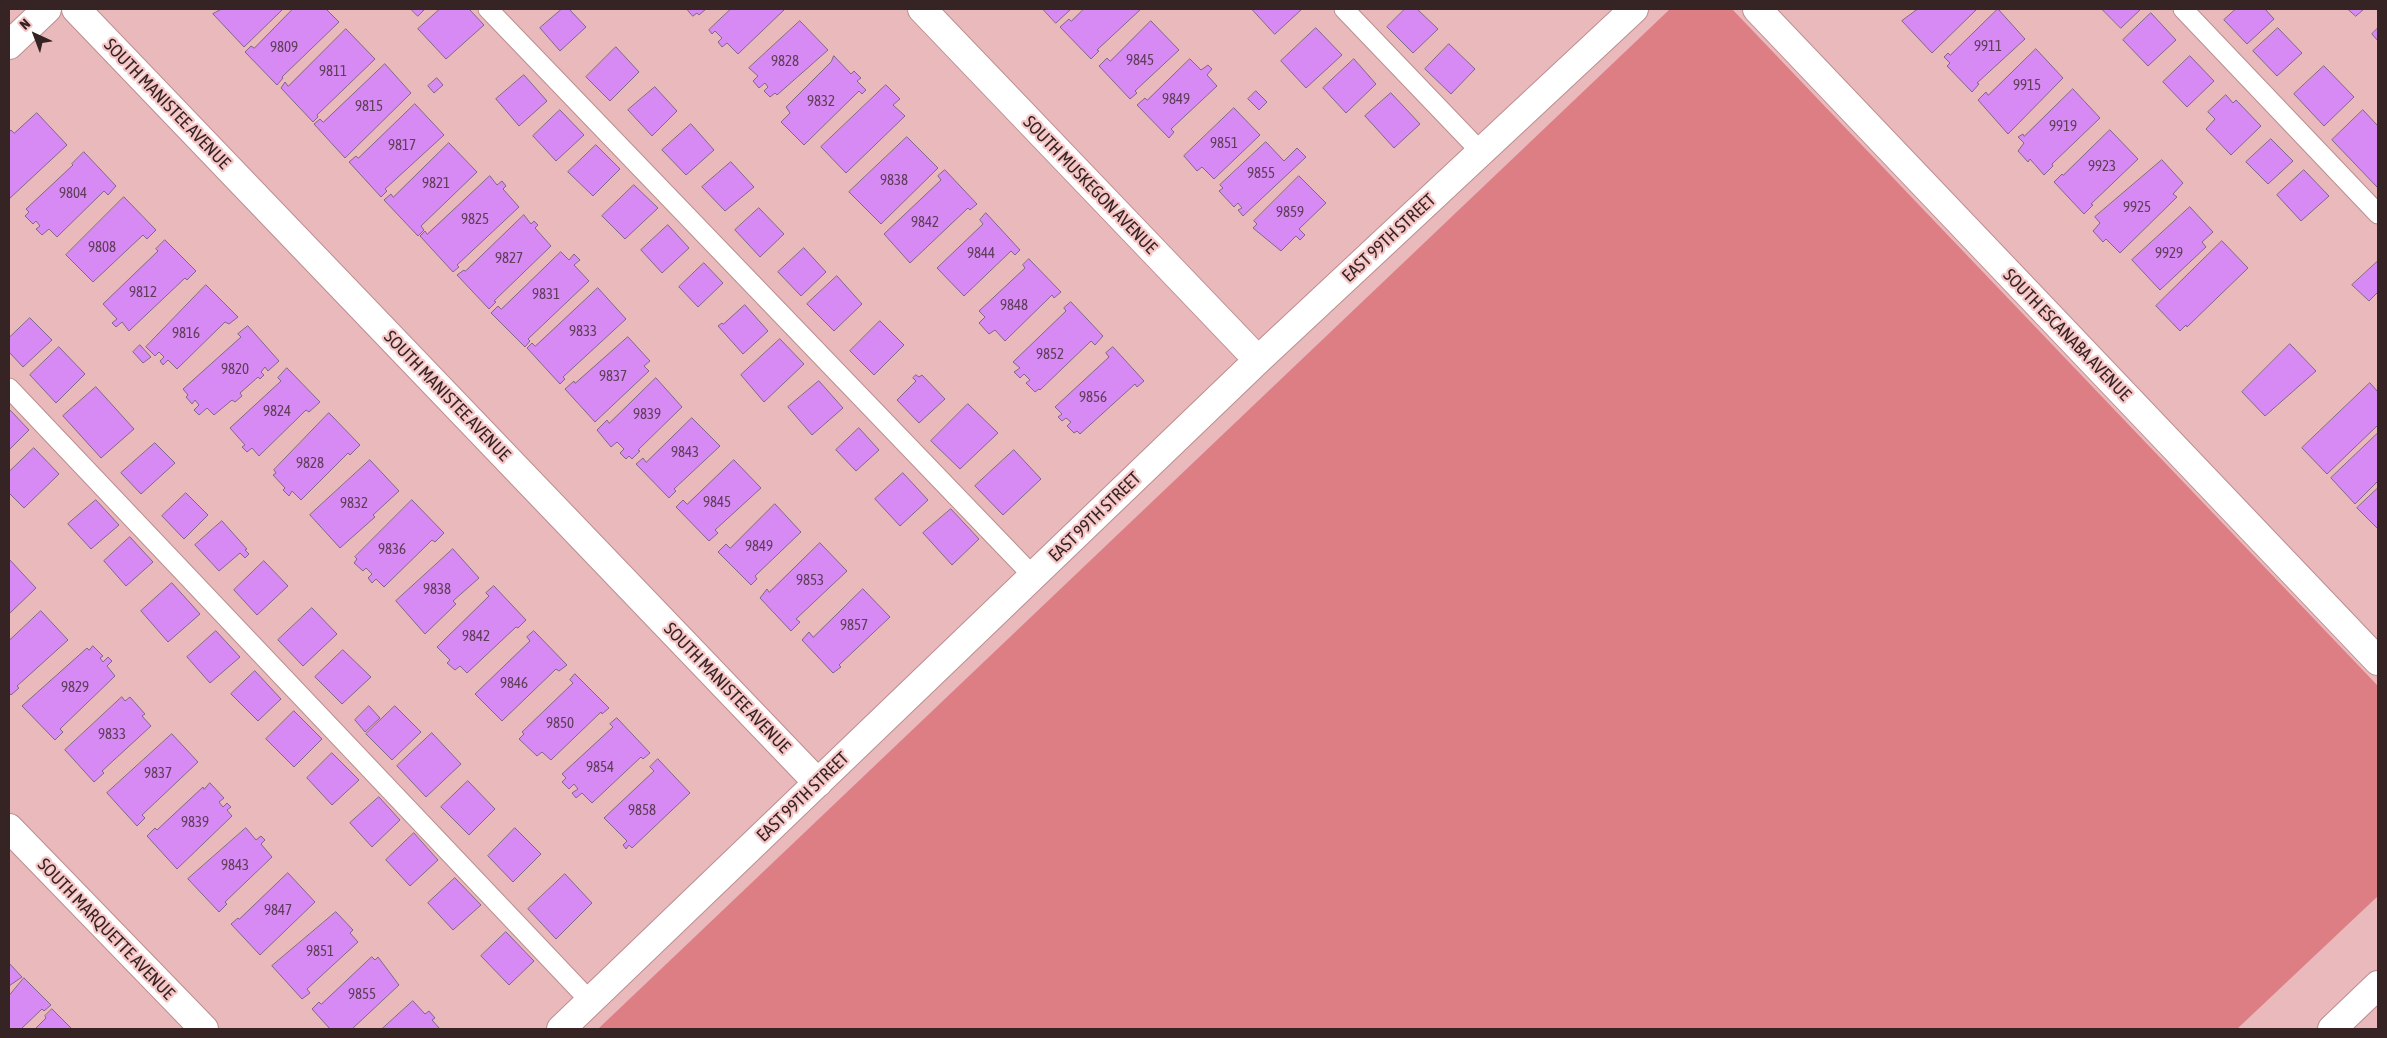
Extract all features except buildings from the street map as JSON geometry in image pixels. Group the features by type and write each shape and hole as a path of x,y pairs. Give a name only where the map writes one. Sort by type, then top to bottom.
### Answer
{"street":[{"path":"9,45 47,9"},
{"name":"SOUTH MANISTEE AVENUE","path":"76,9 818,783"},
{"name":"SOUTH MUSKEGON AVENUE","path":"922,9 1258,360"},
{"name":"EAST 99TH STREET","path":"561,1029 1258,360 1634,9"},
{"name":"SOUTH ESCANABA AVENUE","path":"1756,9 2378,661"},
{"name":"SOUTH MARQUETTE AVENUE","path":"9,828 204,1029"},
{"path":"2332,1029 2378,985"}],"lane":[{"path":"488,9 1033,576"},
{"path":"1344,9 1481,152"},
{"path":"2183,9 2378,214"},
{"path":"9,388 590,1001"}],"shaded area":[{"path":"1670,9 1732,9 2378,686 2378,896 2237,1029 598,1029"}]}
